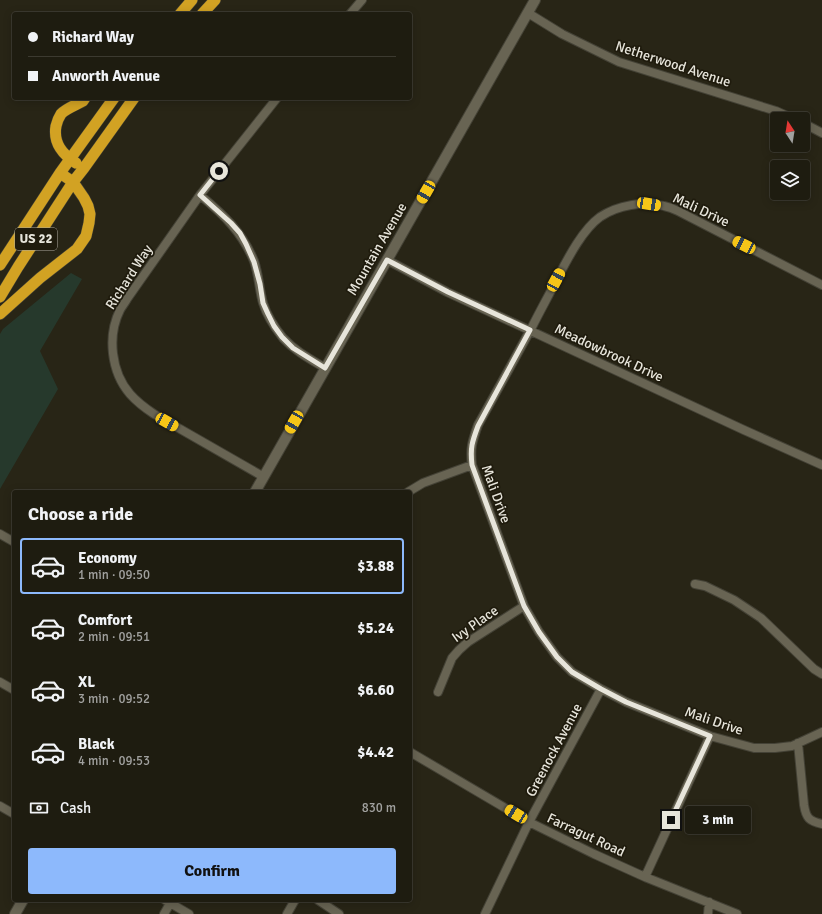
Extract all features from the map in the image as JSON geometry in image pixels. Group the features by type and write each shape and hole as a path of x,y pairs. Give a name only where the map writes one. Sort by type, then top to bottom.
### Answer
{"highway":[{"path":"182,12 192,0"},
{"path":"204,12 215,0"},
{"path":"84,100 62,113 57,122 55,132 56,141 61,151 84,168"},
{"name":"US 22","path":"0,265 60,173 113,100"},
{"name":"US 22","path":"0,297 73,182 133,100"},
{"path":"0,314 40,278 77,249 86,236 89,223 89,210 84,198 73,182 60,173"}],"street":[{"path":"352,12 362,0"},
{"name":"Mountain Avenue","path":"256,490 535,0"},
{"name":"Netherwood Avenue","path":"528,13 562,34 618,62 778,112"},
{"name":"Richard Way","path":"264,477 140,405 130,394 121,380 115,365 113,336 120,310 127,299 200,195 275,100"},
{"path":"810,127 822,133"},
{"path":"200,195 240,233 254,262 263,303 274,326 293,348 325,368"},
{"name":"Mali Drive","path":"822,285 678,211 664,206 649,204 635,205 622,207 612,211 600,218 590,227 570,255 478,426 472,442 470,453 472,465 524,606 539,632 557,657 572,672 626,702 710,736 754,748 792,746 822,732"},
{"name":"Meadowbrook Drive","path":"387,260 448,292 822,465"},
{"path":"411,490 423,483 472,465"},
{"path":"0,534 12,541"},
{"path":"695,584 705,586 734,600 761,618 814,669 822,674"},
{"name":"Ivy Place","path":"438,692 452,658 459,650 468,642 524,606"},
{"path":"0,682 12,689"},
{"name":"Greenock Avenue","path":"485,914 529,822 601,689"},
{"path":"645,877 710,736"},
{"path":"798,744 805,813 808,818 814,822 822,824"},
{"name":"Farragut Road","path":"412,753 529,822 645,877 737,914"},
{"path":"0,806 12,813"},
{"path":"15,914 21,902"},
{"path":"164,914 169,902"},
{"path":"171,902 189,914"},
{"path":"287,914 294,902"},
{"path":"321,902 339,914"},
{"path":"708,914 709,902"}],"green space":[{"path":"71,273 82,279 40,351 58,389 0,489 0,334 3,329"}],"route":[{"path":"219,171 200,195 240,233 254,262 263,303 274,326 293,348 325,368 387,260 448,292 530,330 478,426 472,442 470,453 472,465 524,606 539,632 557,657 572,672 626,702 710,736 671,820"}]}
